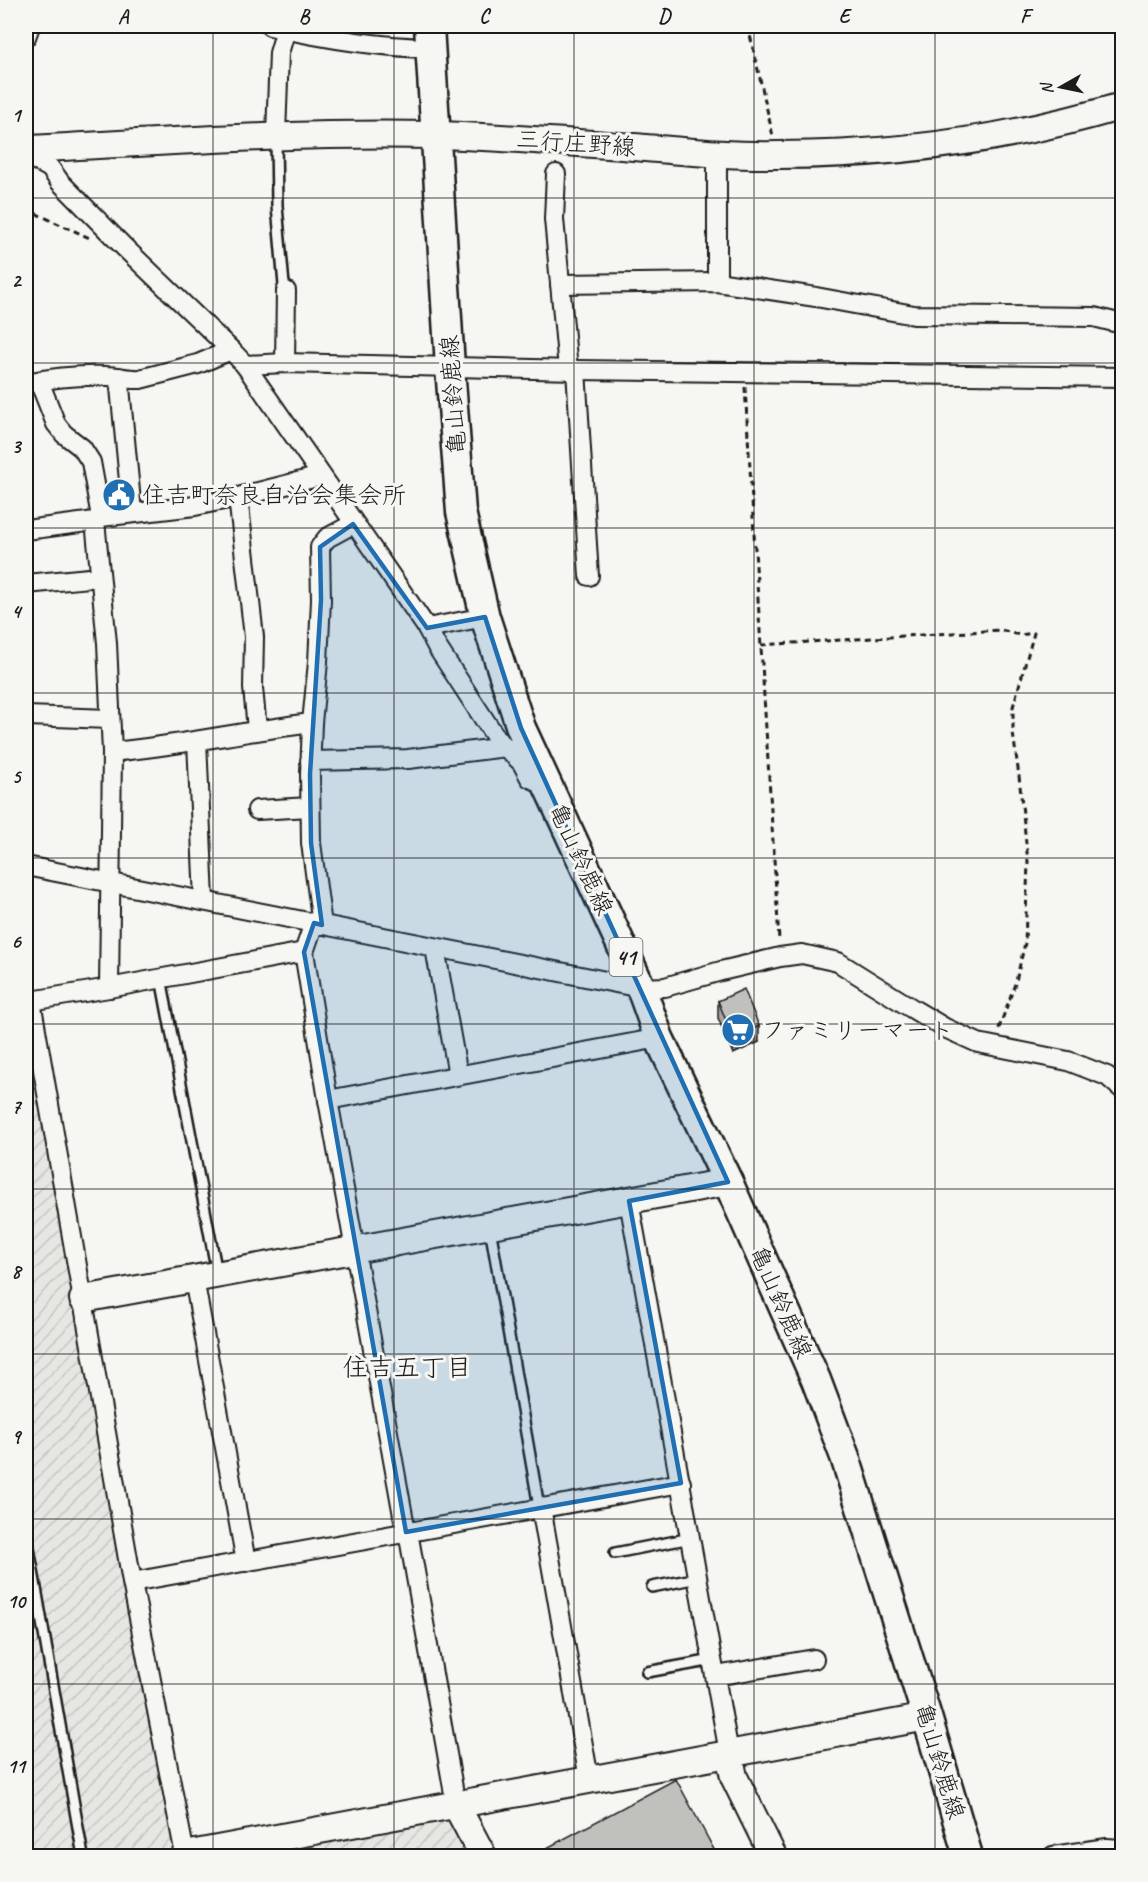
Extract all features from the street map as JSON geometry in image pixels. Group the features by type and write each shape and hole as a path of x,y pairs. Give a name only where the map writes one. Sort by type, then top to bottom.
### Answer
{"main road":[{"name":"亀山鈴鹿線","path":"429,37 461,512 485,617 521,728 641,988 659,1038 728,1182 816,1380 845,1457 927,1717 968,1857"}],"street":[{"path":"26,37 30,26"},
{"path":"276,135 278,27 341,40 400,47 429,37"},
{"name":"三行庄野線","path":"26,150 276,135 435,135 553,140 717,153 777,155 858,153 976,140 1087,116 1122,106"},
{"path":"717,153 717,282"},
{"path":"26,155 50,168 60,182 124,247 245,365 427,628 497,739 522,763 530,778 547,787"},
{"path":"556,174 554,219 572,370 589,576"},
{"path":"560,284 717,282 914,315 1094,317 1122,324"},
{"path":"285,363 286,291"},
{"path":"109,988 110,719 98,519 91,462 82,448 64,434 56,424 32,382 105,376 140,379 198,363 231,350"},
{"path":"245,365 285,363 572,370 1122,377"},
{"path":"119,377 132,512"},
{"path":"26,530 132,512 195,506 321,476"},
{"path":"238,497 254,637 253,688 257,729"},
{"path":"353,524 327,538 320,548 321,600 310,761 311,843 318,924 304,952 328,1100 456,1805 483,1857"},
{"path":"26,584 100,577"},
{"path":"427,628 485,617"},
{"path":"27,716 110,719"},
{"path":"111,752 156,748 257,729 312,723"},
{"path":"196,741 204,900"},
{"path":"310,761 408,759 506,747"},
{"path":"257,810 310,807"},
{"path":"26,866 641,988 665,987 780,957 802,954 838,962 945,1028 978,1043 1068,1061 1107,1076 1122,1089"},
{"path":"435,948 458,1075"},
{"path":"304,952 109,988 28,1000 132,1582 185,1855 927,1717"},
{"path":"328,1100 659,1038"},
{"path":"83,1299 728,1182"},
{"path":"629,1200 734,1777 773,1857"},
{"path":"206,1276 246,1562"},
{"path":"132,1582 681,1483"},
{"path":"540,1507 589,1779"},
{"path":"715,1668 814,1659"},
{"path":"1053,1857 1107,1848 1122,1849"}],"lane":[{"path":"276,135 277,206 286,291"},
{"path":"161,978 206,1276"},
{"path":"489,1226 540,1507"},
{"path":"26,1531 83,1857"},
{"path":"615,1554 691,1539"},
{"path":"652,1587 698,1578"},
{"path":"647,1672 715,1668"}],"path":[{"path":"748,26 777,155"},
{"path":"26,208 116,250 124,247"},
{"path":"744,372 780,957"},
{"path":"761,645 1001,630 1020,635 1034,633 1013,707 1013,733 1028,862 1025,943 1016,981 993,1047"}],"highlighted area":[{"path":"353,524 427,628 485,617 521,728 728,1182 629,1201 681,1483 406,1532 304,952 314,923 322,925 311,843 310,774 321,600 320,547"}],"shaded area":[{"path":"26,1016 178,1856 26,1856"},
{"path":"442,1819 456,1825 472,1856 241,1856"}],"building":[{"path":"744,989 759,1026 733,1037 718,1001"},
{"path":"676,1779 718,1857 546,1857 543,1850"}],"place":[{"name":"住吉町奈良自治会集会所","path":"119,495"},
{"name":"ファミリーマート","path":"738,1030"}],"district":[{"name":"住吉五丁目","path":"407,1367"}]}
